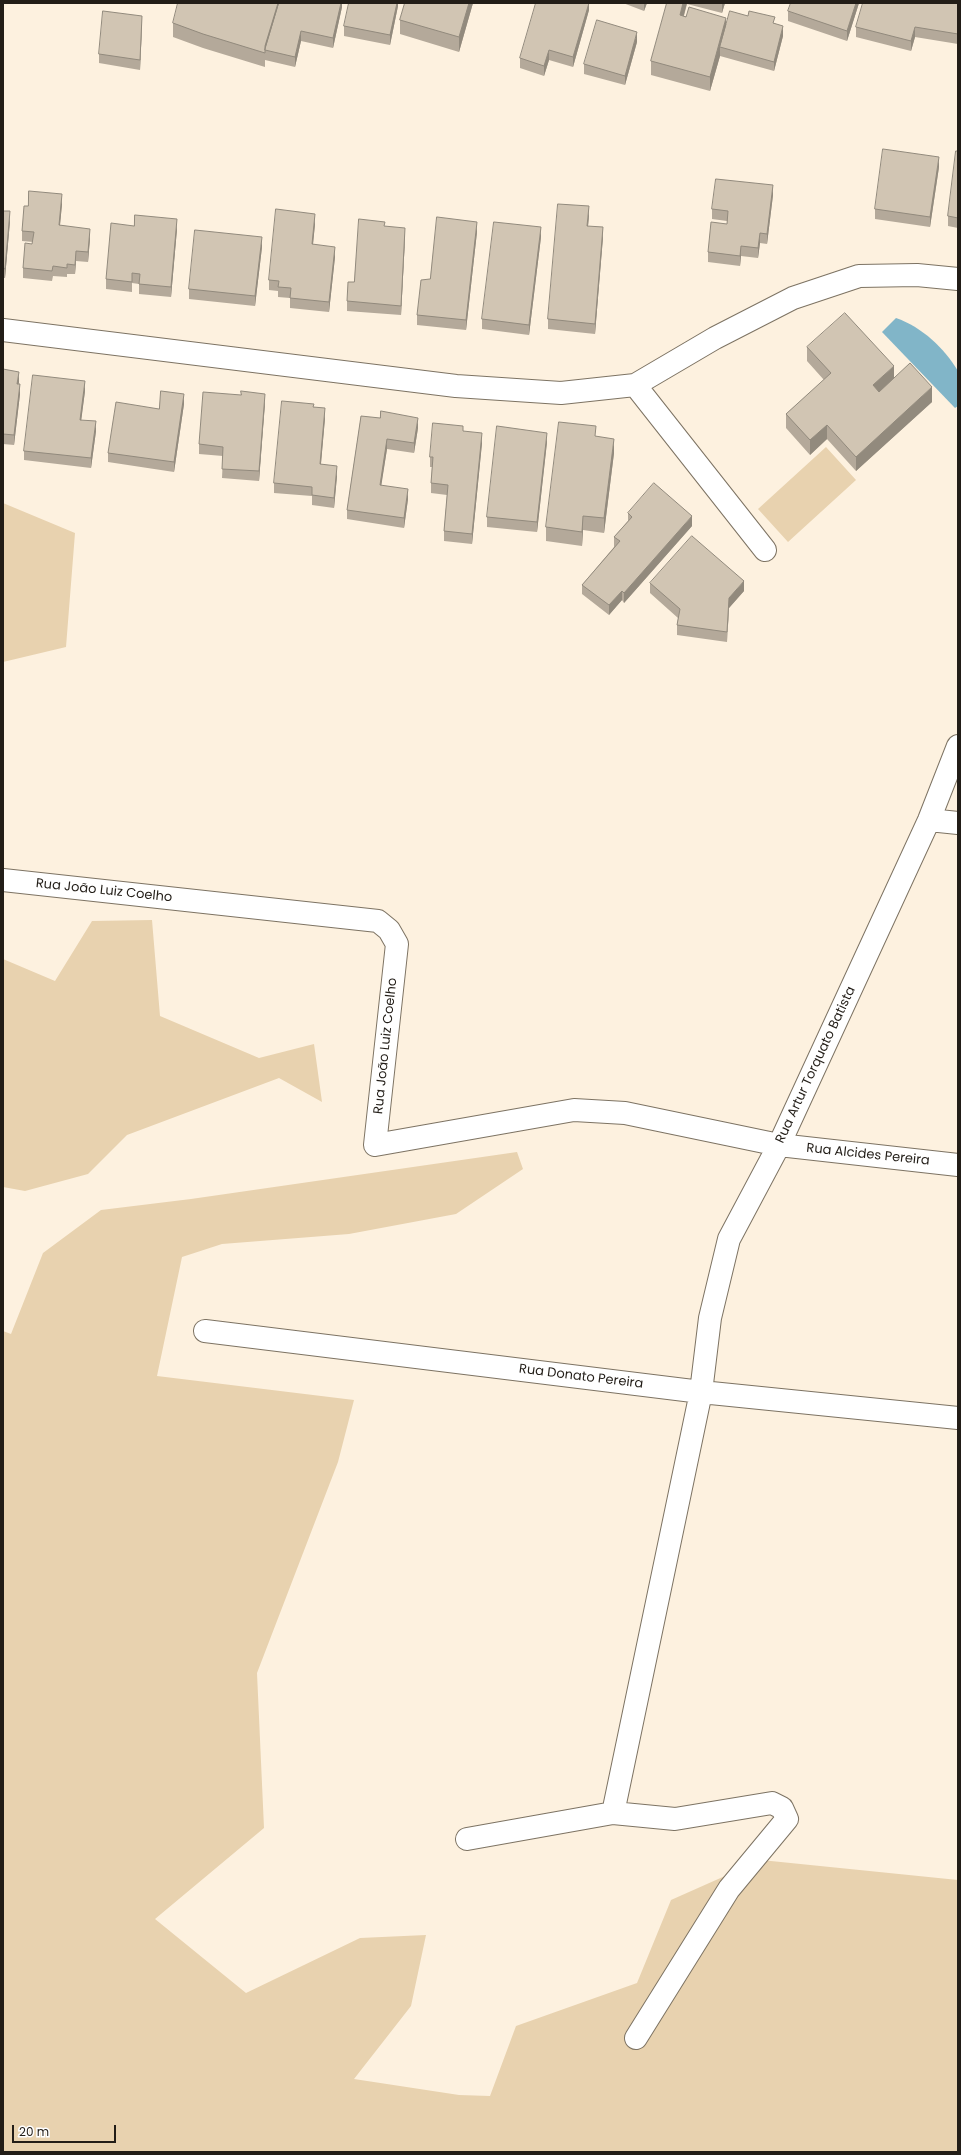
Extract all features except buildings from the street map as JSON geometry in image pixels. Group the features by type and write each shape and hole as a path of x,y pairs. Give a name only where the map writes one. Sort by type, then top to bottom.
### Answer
{"street":[{"path":"3,330 456,386 561,393 635,385 715,338 793,298 859,276 917,274 958,279"},
{"path":"635,385 765,550"},
{"name":"Rua Artur Torquato Batista","path":"613,1813 701,1392 710,1318 729,1239 779,1145 929,820 958,746"},
{"path":"929,820 958,823"},
{"name":"Rua João Luiz Coelho","path":"3,880 378,921 390,930 397,944 376,1145 574,1110 625,1113 779,1145"},
{"name":"Rua Alcides Pereira","path":"779,1145 958,1165"},
{"name":"Rua Donato Pereira","path":"205,1331 701,1392 958,1418"},
{"path":"467,1839 613,1813 676,1819 772,1803 782,1808 787,1819 729,1889 636,2038"}],"shaded area":[{"path":"826,447 856,480 788,542 758,509"},
{"path":"3,503 75,533 66,647 3,662"},
{"path":"152,920 160,1016 259,1058 314,1044 322,1102 279,1078 127,1135 88,1174 25,1191 3,1187 3,959 55,981 92,921"},
{"path":"517,1152 523,1169 456,1214 349,1234 222,1244 182,1257 157,1376 354,1400 338,1462 257,1673 264,1828 155,1919 246,1993 360,1938 426,1935 411,2006 354,2079 459,2095 490,2096 516,2026 637,1983 671,1900 761,1860 958,1880 958,2152 3,2152 3,1331 11,1334 43,1253 101,1210 191,1199"}],"water":[{"path":"896,318 915,327 932,339 952,362 958,371 958,406 955,408 882,332"}]}
